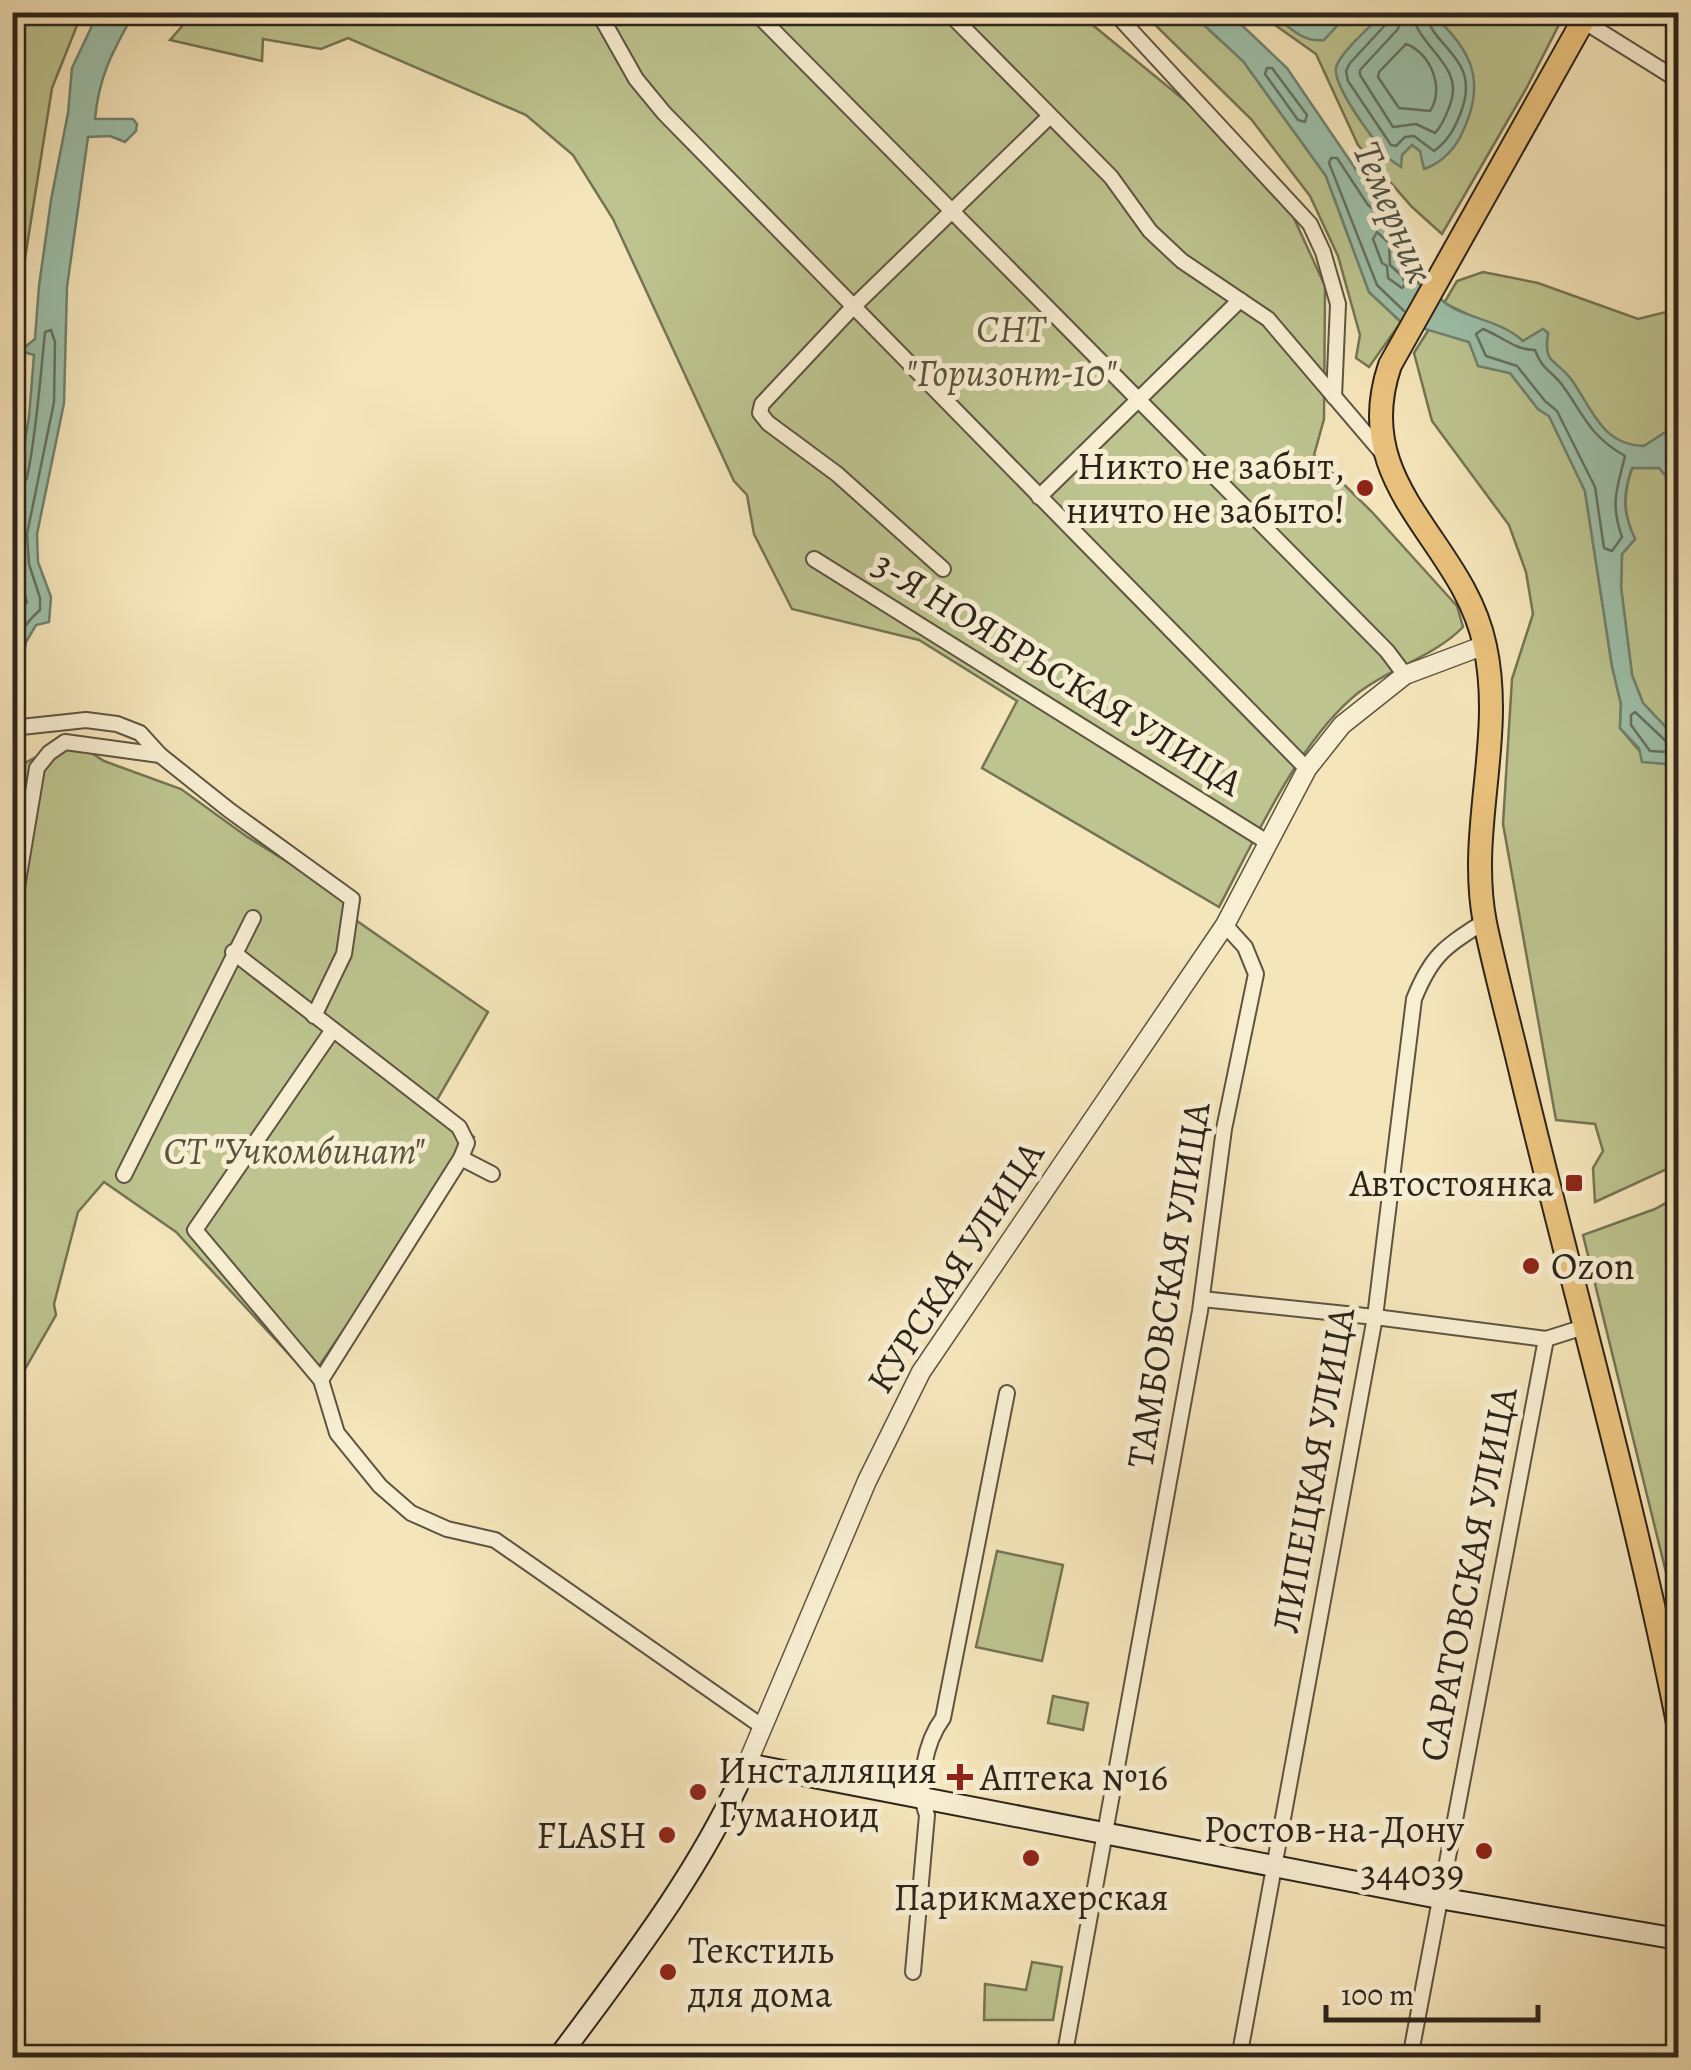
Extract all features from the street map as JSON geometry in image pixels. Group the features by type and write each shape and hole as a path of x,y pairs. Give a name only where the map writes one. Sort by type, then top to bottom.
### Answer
{"main road":[{"path":"1581,16 1390,365 1380,406 1379,434 1402,496 1472,598 1485,645 1492,725 1478,852 1485,921 1657,1618 1678,1723"},
{"path":"748,1764 1439,1898 1678,1939"},
{"name":"КУРСКАЯ УЛИЦА","path":"558,2058 698,1860 726,1814 748,1764"}],"street":[{"path":"948,12 1110,177 1150,231 1182,261 1268,319 1388,460"},
{"path":"1114,12 1310,224 1338,304 1334,398"},
{"path":"758,14 1388,651 1405,674"},
{"path":"1581,16 1678,80"},
{"path":"601,18 636,80 664,114 1307,769"},
{"path":"942,569 837,474 768,423 760,413 762,404 853,307 1050,116"},
{"path":"1039,497 1240,300"},
{"name":"3-Я НОЯБРЬСКАЯ УЛИЦА","path":"814,559 1267,842"},
{"path":"1225,925 1307,769 1342,725 1405,674 1485,645"},
{"path":"12,728 86,720 117,724 140,733 160,755 229,810 352,900 344,954 314,1016"},
{"path":"12,917 37,768 49,753 65,742 160,755"},
{"path":"124,1175 253,918"},
{"name":"ЛИПЕЦКАЯ УЛИЦА","path":"1239,2058 1375,1317 1414,999 1427,966 1449,944 1485,921"},
{"name":"ТАМБОВСКАЯ УЛИЦА","path":"1064,2058 1202,1299 1224,1129 1256,974 1245,946 1225,925"},
{"name":"КУРСКАЯ УЛИЦА","path":"748,1764 867,1481 921,1372 1225,925"},
{"path":"233,952 459,1127 466,1143 462,1158 321,1380"},
{"path":"332,1031 195,1230 321,1380 337,1433 380,1486 411,1513 447,1529 495,1540 763,1727"},
{"path":"462,1158 492,1174"},
{"path":"1202,1299 1546,1339 1584,1327"},
{"name":"САРАТОВСКАЯ УЛИЦА","path":"1410,2058 1546,1339"},
{"path":"912,1972 927,1814 920,1797 932,1732 942,1718 1007,1393"}],"green space":[{"path":"13,12 82,13 52,88 13,334"},
{"name":"СНТ \"Горизонт-10\"","path":"201,12 1078,13 1200,113 1292,214 1325,286 1324,419 1314,455 1457,606 1463,627 1439,646 1358,693 1316,737 1280,793 1219,907 982,768 1017,701 919,640 792,609 754,534 747,495 734,481 613,219 573,155 526,115 348,38 321,49 263,39 262,61 170,40 190,17"},
{"path":"1143,13 1191,13 1243,61 1326,176 1369,292 1401,322 1369,367 1356,358 1360,335 1338,256 1310,196 1251,119"},
{"path":"1258,13 1565,13 1442,234 1412,207 1358,145 1316,54"},
{"path":"1483,272 1538,283 1638,319 1678,309 1678,424 1644,446 1618,440 1600,424 1571,380 1552,361 1547,351 1548,333 1543,329 1523,341 1444,303 1457,281"},
{"path":"1429,329 1469,342 1479,366 1510,373 1538,409 1549,416 1585,491 1621,704 1620,728 1649,762 1678,765 1678,1164 1595,1202 1593,1168 1603,1151 1595,1124 1556,1120 1503,824 1512,679 1533,614 1526,572 1509,525 1432,421 1414,353"},
{"path":"1678,446 1678,740 1643,703 1632,675 1621,587 1622,554 1635,539 1626,504 1632,468 1660,468 1675,462"},
{"name":"СТ \"Учкомбинат\"","path":"70,739 104,761 181,789 246,836 352,902 347,914 488,1012 434,1105 474,1137 311,1378 176,1232 104,1182 78,1212 54,1304 56,1315 13,1390 13,824 23,764"},
{"path":"1678,1196 1678,1621 1583,1235 1655,1209"},
{"path":"997,1551 1063,1565 1042,1661 976,1647"},
{"path":"1053,1696 1088,1703 1083,1730 1048,1723"},
{"path":"1032,1962 1062,1967 1053,2020 984,2020 985,1984 1026,1990"}],"water":[{"path":"98,13 134,13 104,76 95,119 133,119 137,124 136,131 125,142 110,136 88,137 67,287 64,403 37,534 38,562 51,597 49,622 36,625 26,642 13,716 13,509 29,417 34,355 20,351 35,339 39,286 72,68"},
{"path":"1191,13 1229,13 1287,68 1376,199 1402,224 1414,256 1444,302 1523,341 1543,329 1548,333 1549,356 1571,379 1599,423 1617,439 1644,446 1678,424 1671,475 1665,475 1659,468 1632,468 1625,504 1635,539 1622,554 1621,587 1632,675 1643,703 1678,740 1678,765 1642,762 1639,748 1620,728 1621,704 1585,491 1549,416 1538,409 1510,373 1478,366 1469,342 1401,322 1369,292 1326,176 1243,61"},
{"path":"1271,13 1349,13 1324,40 1316,40 1295,32"},
{"path":"1384,13 1431,13 1456,39 1471,66 1474,96 1463,131 1448,154 1424,169 1420,151 1412,145 1402,155 1401,167 1388,158 1356,114 1337,77 1336,68 1343,55"}],"place":[{"name":"Никто не забыт, ничто не забыто!","path":"1365,488"},
{"name":"Автостоянка","path":"1574,1183"},
{"name":"Ozon","path":"1531,1266"},
{"name":"Аптека №16","path":"960,1777"},
{"name":"Инсталляция Гуманоид","path":"698,1792"},
{"name":"FLASH","path":"667,1835"},
{"name":"Ростов-на-Дону 344039","path":"1484,1851"},
{"name":"Парикмахерская","path":"1031,1858"},
{"name":"Текстиль для дома","path":"668,1972"}],"water label":[{"name":"Темерник","path":"1394,212"}]}
